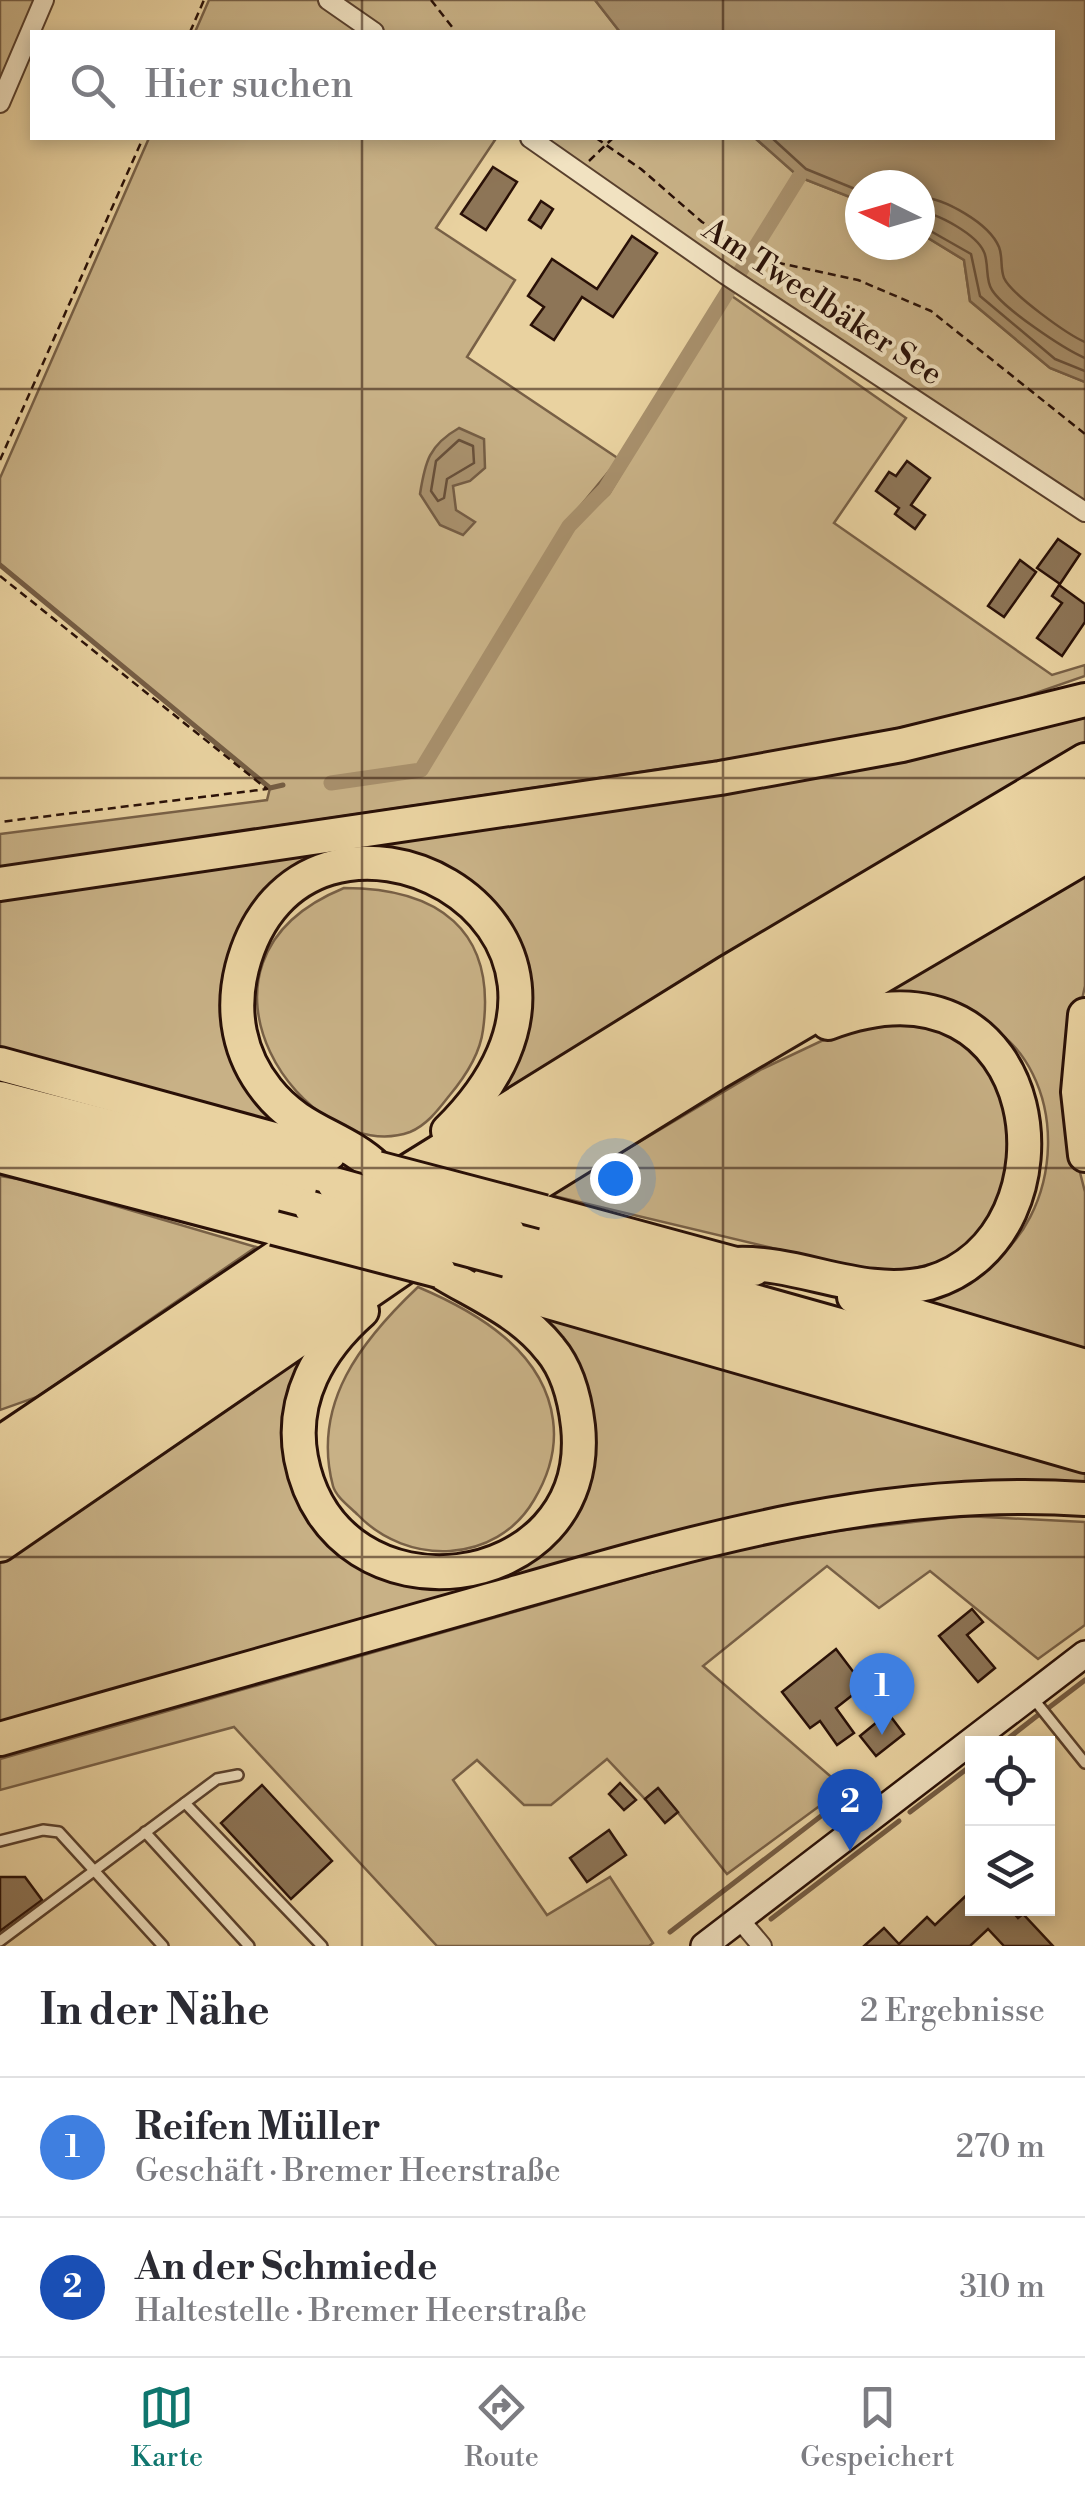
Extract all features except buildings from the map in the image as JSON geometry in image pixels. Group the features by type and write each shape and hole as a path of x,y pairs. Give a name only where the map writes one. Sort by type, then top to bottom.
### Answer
{"highway":[{"path":"0,884 720,778 902,745 1085,700"},
{"path":"0,1443 416,1165 728,972 1085,760"},
{"path":"0,1476 252,1303 559,1107 1085,795"},
{"path":"0,1510 337,1278 571,1130 1085,827"},
{"path":"0,1544 406,1264 720,1072 1085,858"},
{"path":"377,1168 303,1125 265,1088 247,1061 237,1006 246,950 261,921 284,895 337,867 380,862 436,876 462,892 494,929 510,959 513,982 511,1032 489,1085 463,1116 424,1150 416,1165"},
{"path":"720,1072 738,1071 816,1028 860,1011 918,1008 982,1031 1004,1050 1033,1098 1041,1132 1038,1178 1017,1222 979,1262 954,1275 926,1284 858,1286 759,1262 734,1264"},
{"path":"1085,1015 1078,1092 1085,1155"},
{"path":"0,1064 734,1264 1085,1366"},
{"path":"0,1098 334,1184 508,1246 1085,1424"},
{"path":"0,1128 311,1208 508,1246 1085,1394"},
{"path":"0,1156 439,1271 1085,1456"},
{"path":"0,1166 64,1182 97,1180"},
{"path":"406,1264 322,1354 302,1399 298,1435 313,1495 348,1541 384,1563 434,1574 490,1566 525,1546 550,1522 567,1496 580,1440 576,1409 553,1352 498,1303 439,1271"},
{"path":"0,1424 66,1397"},
{"path":"0,1739 635,1557 772,1523 930,1500 1007,1496 1085,1498"}],"main road":[{"path":"704,1946 1085,1654"}],"street":[{"path":"31,30 44,0"},
{"path":"328,0 371,30"},
{"path":"0,103 30,33"},
{"name":"Am Tweelbäker See","path":"533,140 733,280 1085,512"},
{"path":"740,1920 762,1946"}],"lane":[{"path":"1030,1694 1085,1763"},
{"path":"0,1941 217,1779 238,1775"},
{"path":"185,1802 322,1946"},
{"path":"0,1842 43,1830 59,1832 163,1946"},
{"path":"144,1832 249,1946"}],"path":[{"path":"191,30 204,0"},
{"path":"430,0 454,30"},
{"path":"0,460 142,140"},
{"path":"599,140 642,168 702,222 770,261 858,280 931,311 1085,434"},
{"path":"579,172 610,140"},
{"path":"0,576 267,790 0,822"}],"shaded area":[{"path":"0,0 35,0 0,79"},
{"path":"209,0 317,0 357,30 196,30"},
{"path":"337,0 595,0 618,30 381,30"},
{"path":"148,140 495,140 436,228 515,280 467,357 619,459 573,515 579,522 609,494 729,294 906,418 834,523 1052,675 1085,665 1085,676 1001,705 822,745 0,867 0,834 267,800 270,788 0,564 0,478"},
{"path":"541,140 757,140 799,177 845,195 845,260 935,260 935,242 964,260 970,301 1050,368 1085,382 1085,503"},
{"path":"1085,707 1085,746 965,812 490,1099 521,999 441,868 280,882 244,920 222,980 225,1037 282,1124 0,1052 0,892"},
{"path":"1085,868 1085,986 1071,1050 1075,1153 1085,1192 1085,1350 909,1297 973,1275 1009,1247 1030,1217 1043,1182 1048,1145 1045,1108 1033,1074 1012,1044 983,1022 940,1007 863,1000"},
{"path":"344,888 407,896 433,906 454,921 470,941 480,965 485,995 483,1030 475,1056 436,1112 410,1132 370,1135 331,1120 296,1091 270,1052 258,1008 263,963 290,922"},
{"path":"895,1020 946,1034 975,1051 1023,1123 998,1223 959,1257 886,1275 550,1195 762,1069 851,1027"},
{"path":"0,1176 31,1181 256,1247 37,1397 0,1410"},
{"path":"418,1287 484,1322 522,1354 547,1396 553,1420 553,1451 534,1500 518,1521 475,1547 425,1550 401,1543 378,1532 333,1486 329,1427 346,1375 378,1329"},
{"path":"553,1313 1085,1467 1085,1491 946,1489 0,1729 0,1557 320,1340 304,1499 433,1584 576,1500 547,1330"},
{"path":"965,1516 1085,1522 1085,1625 1038,1659 930,1571 879,1608 827,1566 703,1666 844,1788 727,1874 659,1789 645,1799 607,1759 551,1805 524,1805 477,1760 453,1780 547,1915 610,1877 653,1943 649,1946 437,1946 234,1727 0,1790 0,1759 717,1554 836,1531"}],"water":[{"path":"595,0 1085,0 1085,382 1050,368 970,301 964,260 935,242 935,170 845,170 845,195 799,177 757,140 1055,140 1055,30 618,30"},
{"path":"459,428 484,439 485,468 470,481 453,486 456,510 475,522 463,535 440,525 420,494 430,455"}],"waterway":[{"path":"331,783 421,770 569,526 605,489 799,177"},
{"path":"0,565 270,788 283,785"},
{"path":"1047,1709 1085,1680"},
{"path":"1011,1736 1042,1712"},
{"path":"910,1812 965,1770"},
{"path":"670,1932 847,1796"},
{"path":"771,1919 899,1821"}],"place":[{"name":"Reifen Müller","path":"882,1735"},
{"name":"An der Schmiede","path":"850,1851"}]}
